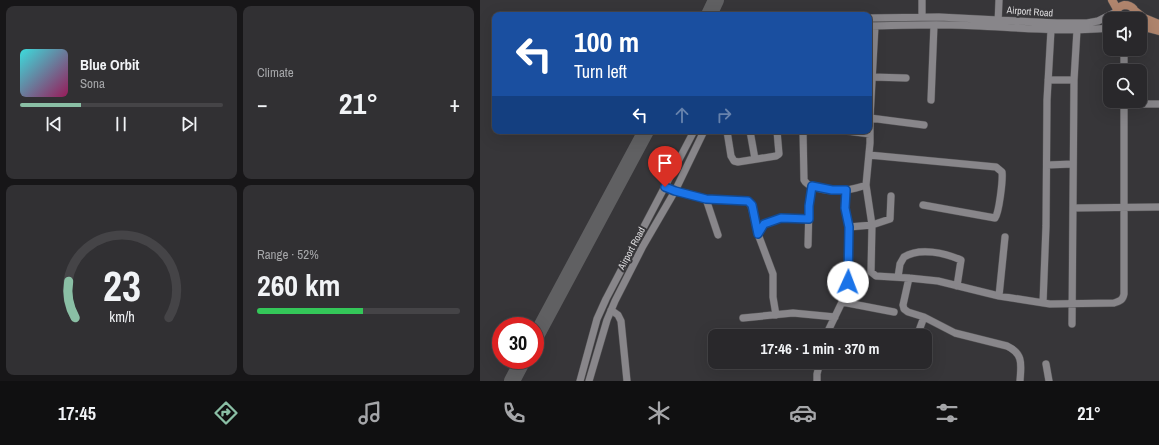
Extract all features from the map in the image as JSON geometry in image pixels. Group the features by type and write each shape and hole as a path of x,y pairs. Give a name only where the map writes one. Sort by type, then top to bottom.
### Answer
{"main road":[{"path":"1112,0 1117,12"},
{"path":"1118,12 1121,5 1126,2 1132,7 1134,12"},
{"path":"1147,19 1159,24"},
{"path":"1147,28 1159,31"}],"street":[{"path":"922,0 922,16"},
{"path":"998,27 999,0"},
{"name":"Airport Road","path":"872,18 922,16 1087,23 1103,19"},
{"path":"931,100 934,25"},
{"name":"Airport Road","path":"872,26 934,25 1051,30 1103,28"},
{"path":"872,26 872,77 906,78"},
{"path":"1043,303 1046,226 1048,80 1051,30"},
{"path":"1072,324 1074,80 1076,30"},
{"path":"1048,80 1074,80"},
{"path":"1147,104 1159,104"},
{"path":"870,134 866,185 872,225 871,272 876,276 938,281 999,296 1058,305 1114,303 1123,299 1124,294 1124,108"},
{"path":"872,118 924,125"},
{"name":"Airport Road","path":"580,381 597,319 606,299 692,134"},
{"name":"Airport Road","path":"589,381 611,310 642,246 675,191 703,134"},
{"path":"727,134 731,156 734,161 776,156 779,154 778,134"},
{"path":"751,134 755,159"},
{"path":"803,134 804,180 806,183 812,186 832,190 846,190 866,185"},
{"path":"869,156 996,168 1002,172 995,218 924,205"},
{"path":"1047,165 1073,164"},
{"path":"808,244 809,206 812,186"},
{"path":"665,187 706,199 748,201 752,205 758,234 773,274 773,297 776,315"},
{"path":"829,329 842,302 848,282 849,227 845,208 846,190"},
{"path":"849,227 872,225 890,219 891,196"},
{"path":"706,199 718,235"},
{"path":"1073,208 1159,207"},
{"path":"758,234 764,224 781,218 809,219"},
{"path":"999,296 1005,237"},
{"path":"898,277 900,264 904,256 914,253 929,252 961,260 957,286"},
{"path":"909,278 903,305 904,309 908,312 924,317 955,333 1007,346 1014,350 1020,359 1020,381"},
{"path":"842,302 894,312"},
{"path":"611,310 618,315 620,321 627,381"},
{"path":"743,318 799,314 835,317"},
{"path":"920,329 924,317"},
{"path":"1046,364 1049,381"},
{"path":"817,381 818,369"}],"taxiway":[{"path":"710,12 716,0"},
{"path":"544,321 644,134"},
{"path":"512,381 518,369"}],"route":[{"path":"665,187 706,199 748,201 752,205 758,234 764,224 781,218 809,219 812,186 832,190 846,190 845,208 849,227 850,254 848,282"}]}
